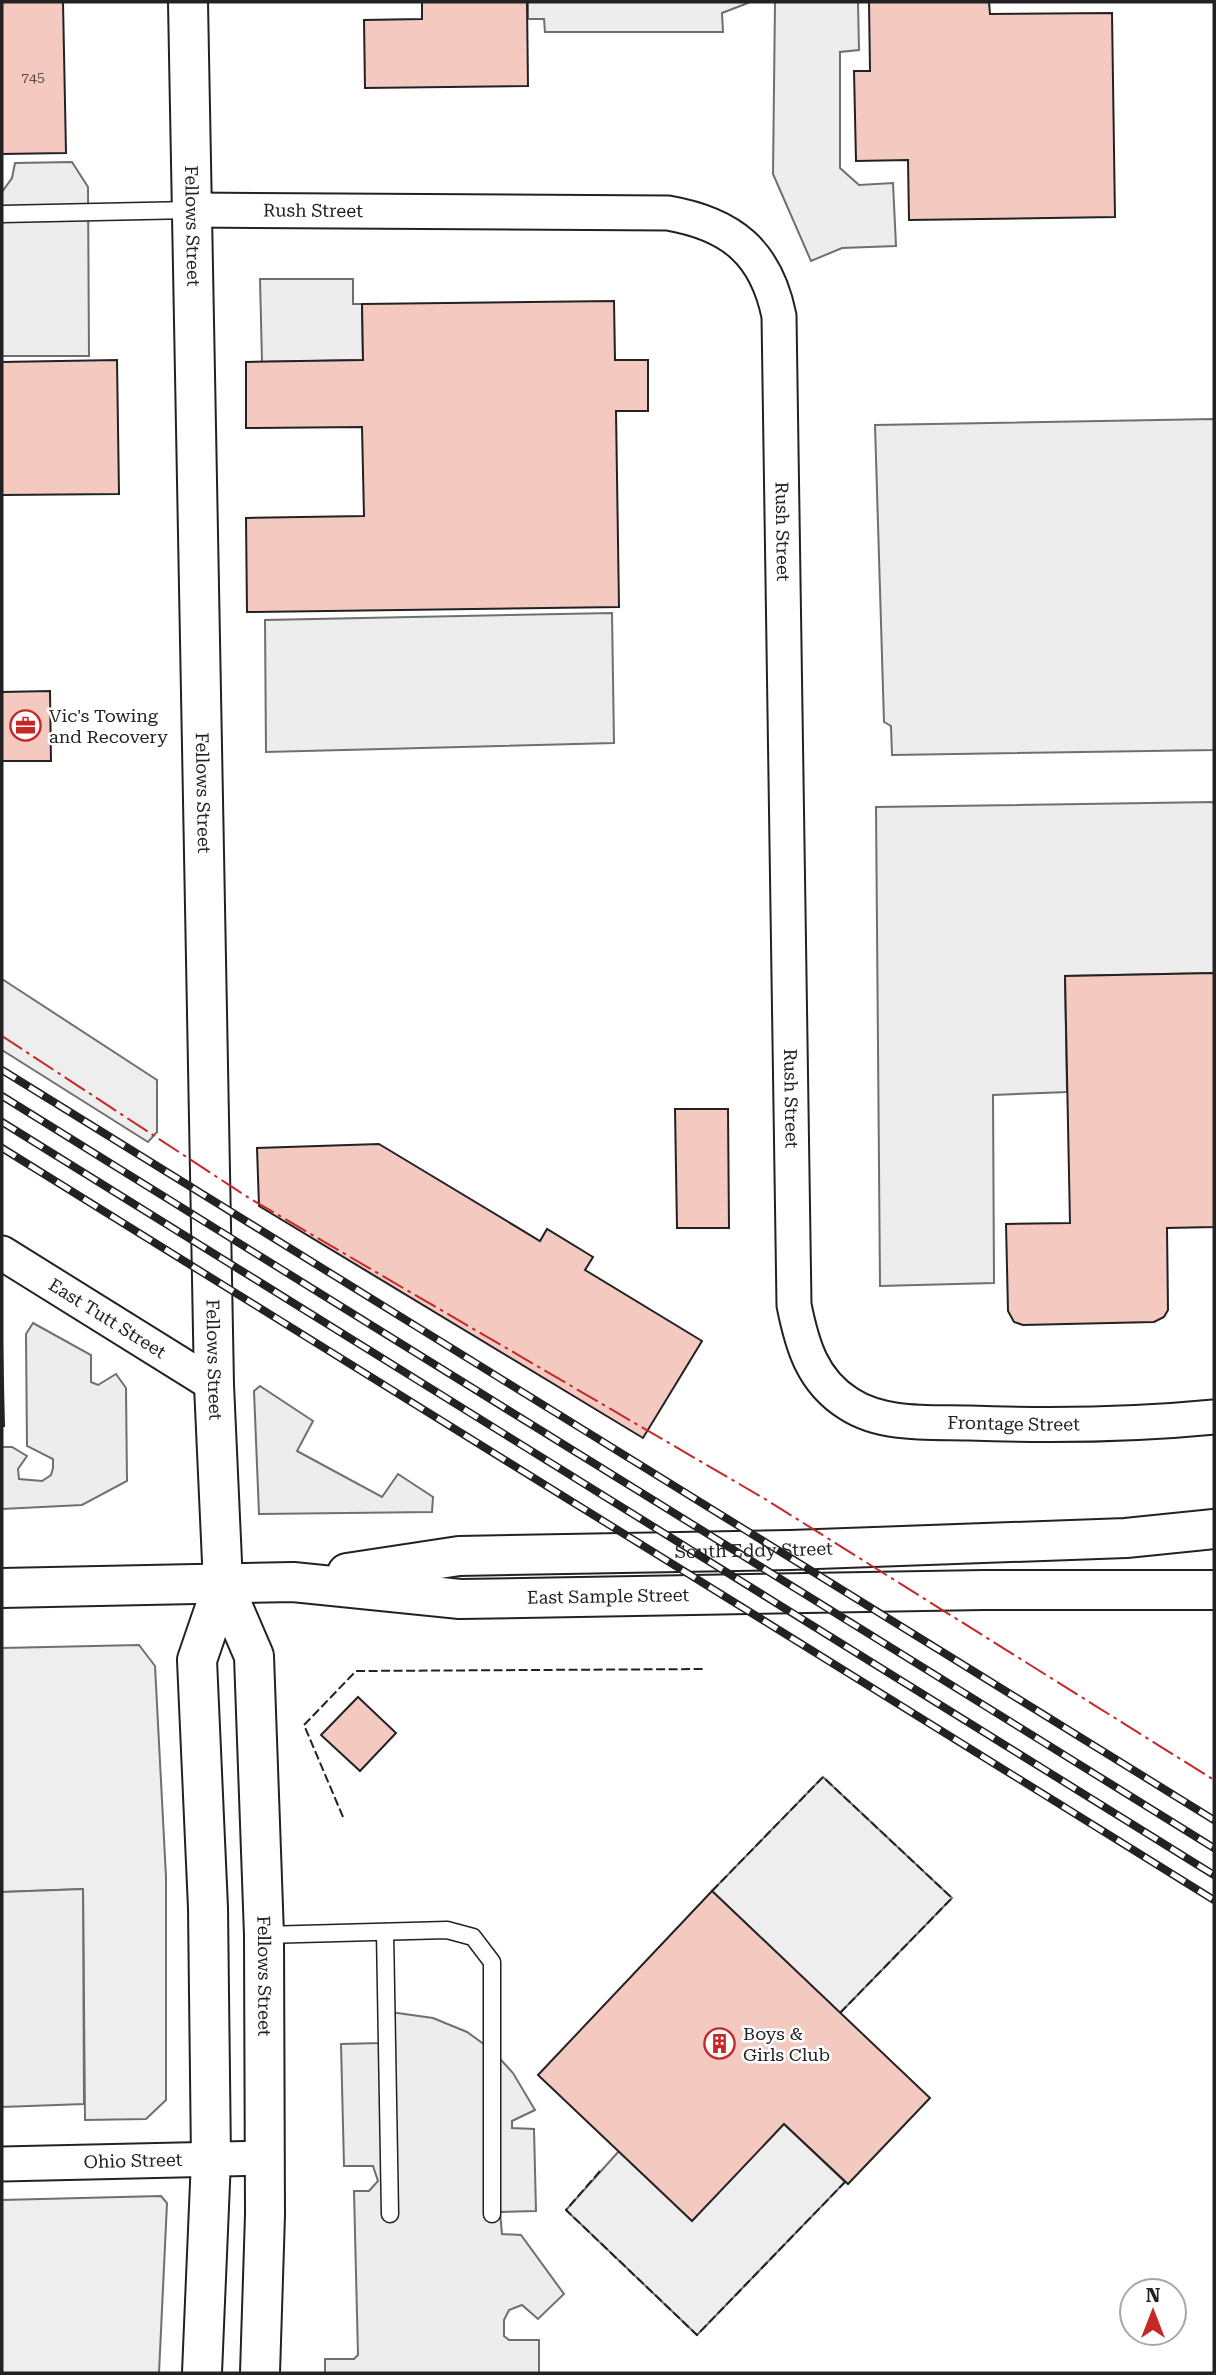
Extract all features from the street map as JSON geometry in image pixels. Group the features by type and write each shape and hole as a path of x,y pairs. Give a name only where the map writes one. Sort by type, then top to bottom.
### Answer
{"street":[{"name":"Fellows Street","path":"188,2 214,1385 223,1584 254,1656 264,1936 266,2158 260,2373"},
{"name":"Rush Street","path":"191,211 668,213 698,218 737,239 766,275 779,316 781,359 794,1305 802,1343 822,1383"},
{"name":"East Tutt Street","path":"2,1253 214,1385"},
{"name":"Frontage Street","path":"822,1383 849,1405 879,1417 919,1422 1049,1425 1149,1423 1214,1417"},
{"name":"South Eddy Street","path":"293,1582 459,1556 1126,1538 1214,1529"},
{"name":"East Sample Street","path":"2,1588 293,1582 460,1599 1214,1590"},
{"path":"1142,1589 1214,1583"},
{"name":"Fellows Street","path":"202,2373 211,2159 208,1908 197,1660 223,1584"},
{"name":"Ohio Street","path":"2,2164 266,2158"}],"lane":[{"path":"2,214 191,211"},
{"path":"264,1936 447,1930 473,1937 492,1962 492,2214"},
{"path":"385,1932 390,2214"}],"shaded area":[{"path":"528,2 748,3 722,13 723,32 545,32 544,19 528,19"},
{"path":"775,2 858,2 859,50 840,52 840,168 859,185 893,183 896,246 842,248 811,261 773,174"},
{"path":"72,162 88,187 89,356 2,356 2,192 12,178 15,163"},
{"path":"260,279 353,279 353,304 362,304 363,360 262,362"},
{"path":"1214,419 1214,750 892,755 891,726 884,722 875,425"},
{"path":"612,613 614,743 266,752 265,620"},
{"path":"1214,802 1214,973 1065,976 1067,1092 993,1095 994,1283 880,1286 876,807"},
{"path":"2,979 157,1080 157,1132 148,1142 2,1050"},
{"path":"33,1323 91,1355 91,1382 98,1385 116,1374 126,1388 127,1481 82,1505 2,1509 2,1447 12,1447 27,1456 18,1469 19,1479 42,1481 51,1475 53,1468 53,1459 27,1446 26,1334"},
{"path":"260,1386 313,1421 297,1451 382,1497 398,1474 433,1497 432,1512 259,1514 254,1391"},
{"path":"139,1645 155,1666 166,1877 166,2100 146,2119 85,2120 83,1889 2,1892 2,1648"},
{"path":"823,1777 952,1898 840,2013 712,1891"},
{"path":"83,1889 84,2104 2,2107 2,1892"},
{"path":"383,2011 433,2018 467,2032 492,2050 513,2073 535,2110 512,2121 512,2128 534,2129 536,2211 500,2212 502,2234 521,2235 564,2294 538,2319 522,2305 509,2310 504,2320 504,2336 509,2340 539,2340 539,2373 325,2373 325,2359 354,2359 358,2355 354,2191 369,2191 378,2181 373,2166 344,2166 341,2044 380,2043"},
{"path":"784,2124 845,2182 697,2335 566,2210 619,2151"},
{"path":"161,2196 167,2203 159,2373 2,2373 2,2200"}],"building":[{"path":"2,2 63,2 66,153 2,154"},
{"path":"422,2 527,2 528,86 365,88 364,20 422,19"},
{"path":"869,2 989,2 990,14 1112,13 1115,217 909,220 908,160 856,161 854,71 870,71"},
{"path":"614,301 615,360 648,360 648,411 616,411 619,607 247,612 246,518 364,516 362,427 246,428 246,362 363,360 362,304"},
{"path":"117,360 119,494 2,495 2,362"},
{"name":"Vic's Towing and Recovery","path":"50,691 51,761 2,761 2,692"},
{"path":"1214,973 1214,1227 1167,1228 1168,1310 1164,1317 1154,1322 1023,1325 1014,1322 1008,1311 1006,1224 1070,1223 1065,976"},
{"path":"675,1109 728,1109 729,1228 677,1228"},
{"path":"379,1144 540,1241 547,1229 593,1257 585,1270 702,1341 643,1438 259,1206 257,1148"},
{"path":"2,1343 4,1426 2,1426"},
{"path":"358,1697 396,1733 360,1771 321,1735"},
{"name":"Boys & Girls Club","path":"712,1891 930,2098 848,2184 784,2124 692,2221 538,2075"}],"railway":[{"path":"2,1070 1214,1820"},
{"path":"2,1096 1214,1848"},
{"path":"2,1122 1214,1875"},
{"path":"2,1148 1214,1900"}],"fence":[{"path":"343,1817 304,1725 356,1671 706,1669"},
{"path":"712,1891 823,1777 952,1898 840,2013"},
{"path":"600,2171 566,2210 697,2335 845,2182"}],"power":[{"path":"2,1036 249,1198 765,1499 1214,1780"}],"place":[{"name":"Vic's Towing and Recovery","path":"26,726"},
{"name":"Boys & Girls Club","path":"720,2044"}]}
